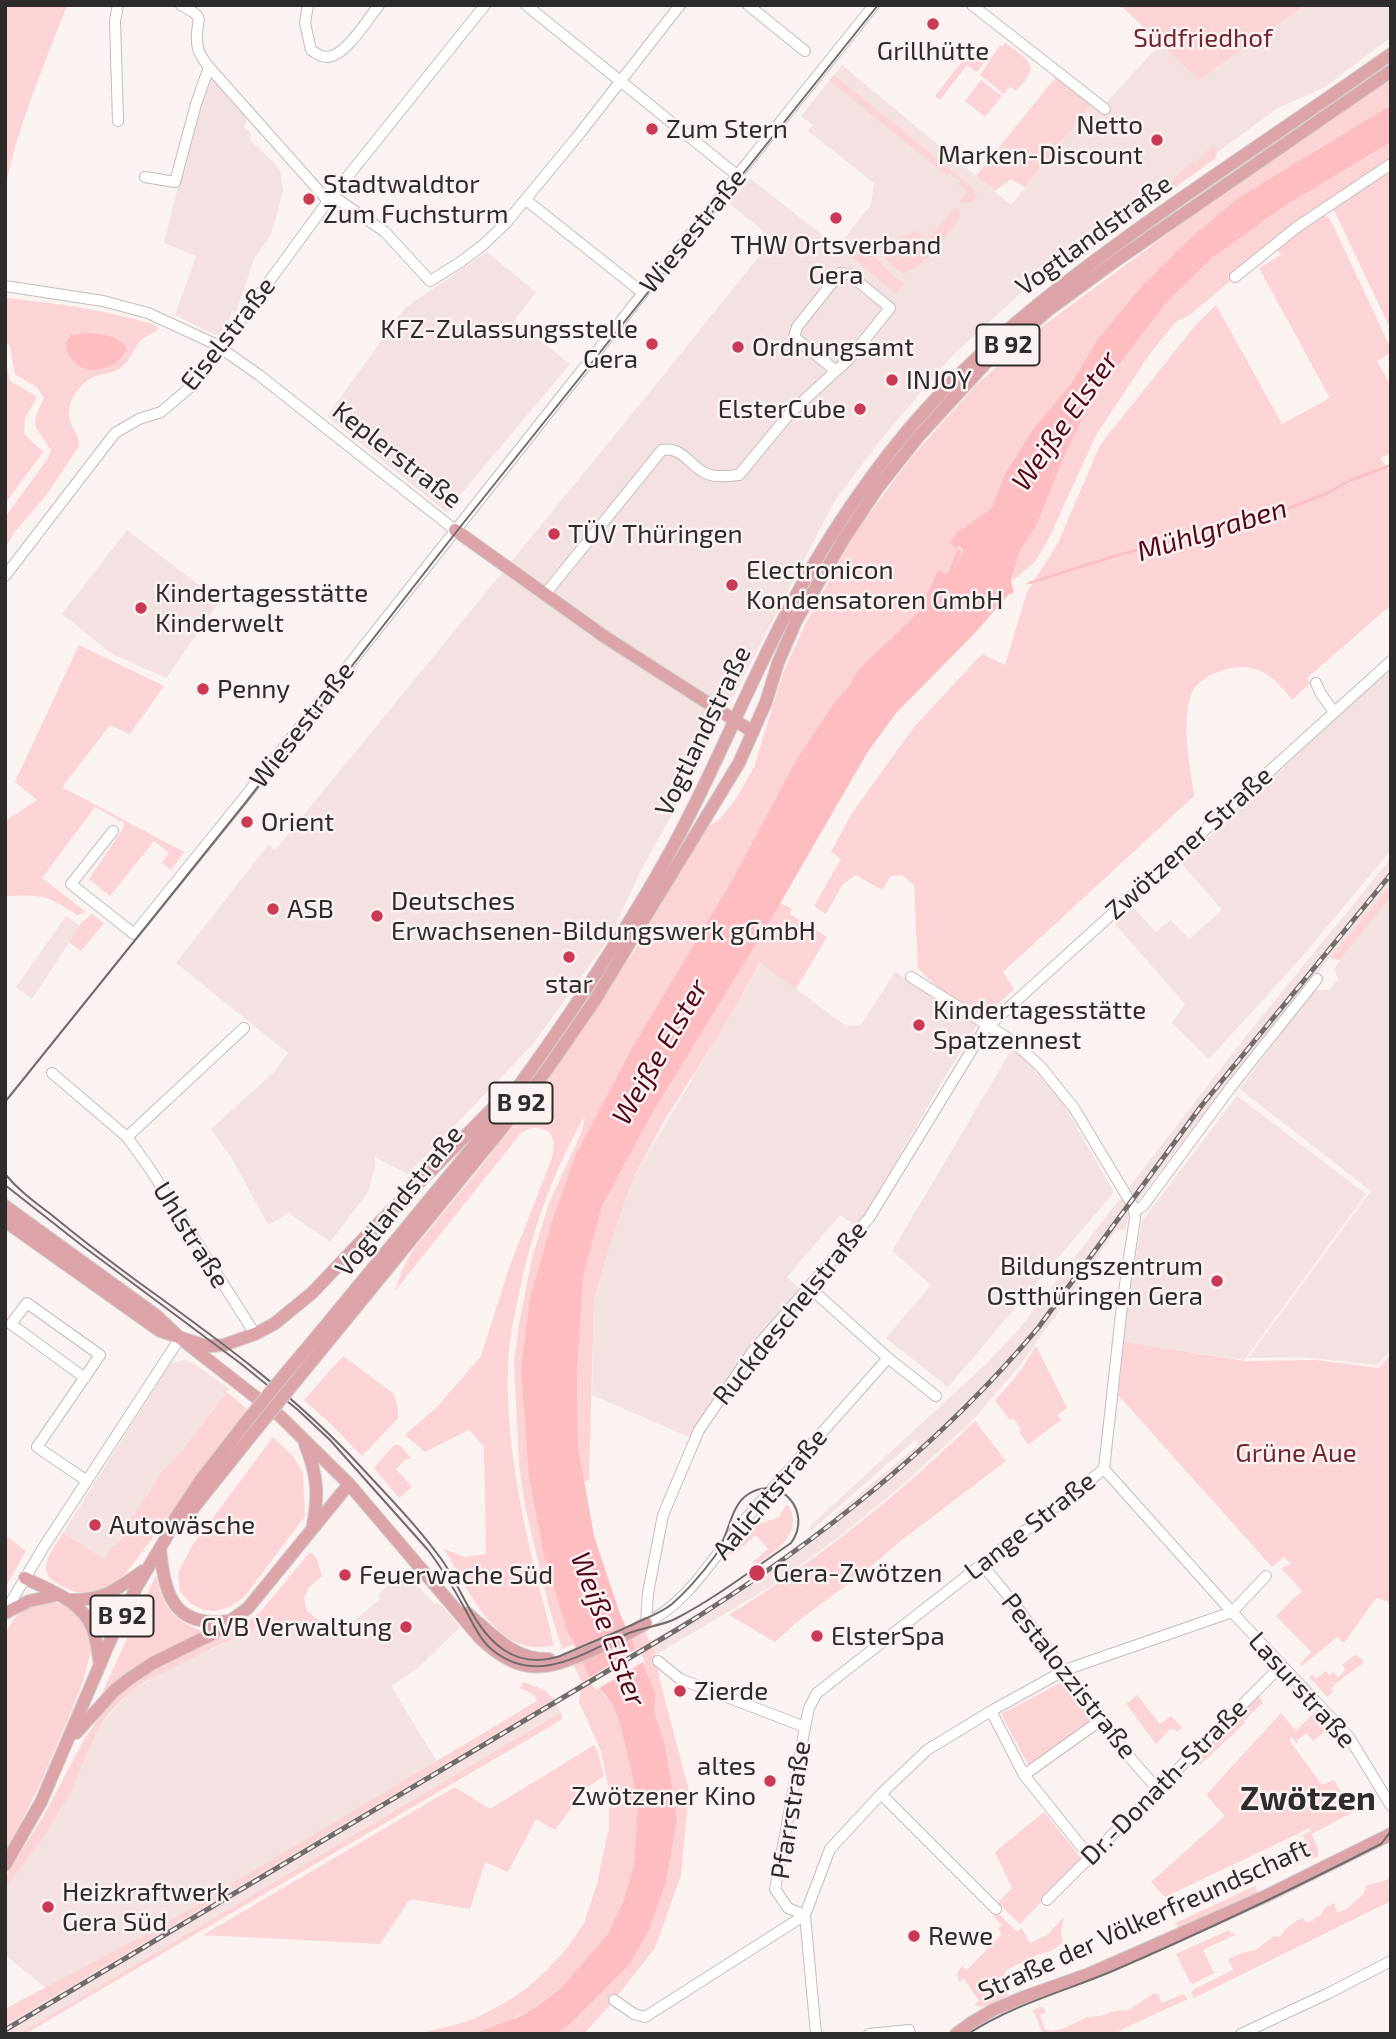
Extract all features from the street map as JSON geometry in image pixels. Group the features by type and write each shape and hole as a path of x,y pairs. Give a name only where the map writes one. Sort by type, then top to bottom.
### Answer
{"main road":[{"name":"Vogtlandstraße","path":"5,1865 41,1802 120,1620 147,1568 251,1427 489,1125 602,966 656,876 786,615 832,534 871,476 938,396 1042,300 1224,168 1391,54"},
{"name":"Vogtlandstraße","path":"290,1378 499,1132 595,1000 733,774 753,732 786,641 796,621 845,537 877,489 918,437 985,365 1051,309 1114,262 1391,71"},
{"name":"Keplerstraße","path":"455,530 605,637 753,732"},
{"path":"5,1221 151,1326 200,1344 218,1346 255,1334 274,1324 312,1293 525,1077"},
{"path":"5,1206 157,1316 180,1338 303,1437 349,1484 480,1638 495,1652 522,1665 550,1666 646,1623"},
{"path":"303,1437 316,1476 318,1492 312,1529"},
{"path":"68,1742 114,1691 129,1679 153,1663 212,1634 255,1601 349,1484"},
{"path":"163,1544 166,1589 176,1607 198,1620 230,1621"},
{"path":"5,1612 29,1601 62,1597 92,1600 107,1595 147,1568"},
{"path":"25,1578 80,1609 95,1636 100,1666"},
{"path":"442,1593 511,1650 538,1659 566,1658"},
{"name":"Straße der Völkerfreundschaft","path":"956,2034 993,2010 1089,1974 1266,1896 1391,1834"}],"street":[{"path":"118,5 115,21 118,121"},
{"path":"181,5 198,15 200,20 197,41 200,54 209,67 330,199 385,232 430,281 483,245 526,200 680,5"},
{"path":"308,5 306,23 311,50 320,56 328,57 343,51 379,5"},
{"path":"526,5 738,176"},
{"path":"748,5 805,51"},
{"name":"Wiesestraße","path":"113,831 71,884 134,933 874,5"},
{"path":"972,5 1105,109"},
{"name":"Eiselstraße","path":"5,576 115,433 139,419 161,412 194,384 330,199 481,7"},
{"path":"145,177 175,181 209,67"},
{"path":"1235,277 1297,227 1391,164"},
{"path":"526,200 643,293"},
{"path":"546,593 662,450 677,450 706,473 739,475 790,414 836,372 849,359 890,308 849,274 840,273 797,327 794,337 836,372"},
{"name":"Keplerstraße","path":"5,286 103,301 148,313 198,335 259,375 455,530"},
{"name":"Zwötzener Straße","path":"988,1025 1391,661"},
{"path":"1316,683 1334,712"},
{"path":"911,977 1011,1040 1040,1066 1074,1108 1135,1211 1143,1206 1231,1087 1317,979"},
{"name":"Ruckdeschelstraße","path":"646,1623 648,1592 663,1515 695,1438 714,1405 745,1362 869,1218 988,1025"},
{"path":"127,1137 244,1028"},
{"name":"Uhlstraße","path":"52,1073 127,1137 150,1168 255,1334"},
{"name":"Lange Straße","path":"805,1727 809,1708 817,1693 1104,1469 1135,1211"},
{"path":"809,1287 936,1396"},
{"path":"85,1378 11,1324 27,1303 100,1355 85,1378 37,1447 87,1480"},
{"path":"5,1612 180,1338"},
{"name":"Aalichtstraße","path":"646,1623 662,1615 690,1587 717,1557 741,1524 888,1357"},
{"name":"Lasurstraße","path":"1104,1469 1349,1737 1391,1805"},
{"name":"Pestalozzistraße","path":"982,1564 1101,1720 1157,1788"},
{"name":"Lasurstraße","path":"1232,1612 1266,1576"},
{"path":"816,2034 805,1915 830,1849 881,1794 927,1751 1065,1670 1232,1612"},
{"name":"Pfarrstraße","path":"658,1661 680,1679 805,1727 775,1889 788,1908 805,1915"},
{"name":"Dr.-Donath-Straße","path":"1047,1900 1282,1665"},
{"path":"991,1711 1024,1775 1089,1856"},
{"path":"1024,1775 1101,1720"},
{"path":"881,1794 996,1909"},
{"path":"614,2000 634,2014 645,2017 805,1915"},
{"path":"1241,2034 1391,1961"},
{"path":"869,2034 909,2029 910,2034"}],"shaded area":[{"path":"1305,5 1391,5 1391,37 1325,87 1278,108 1108,232 1048,268 951,357 879,442 834,502 640,872 611,935 534,1043 408,1174 375,1157 375,1168 368,1192 330,1242 289,1213 268,1225 233,1160 211,1129 274,1072 288,1053 176,963 268,845 275,850 773,239 730,204 750,178 837,247 871,205 874,183 808,131 813,125 801,116 842,65 1011,205 1094,101 1103,106 1161,43 1199,80"},
{"path":"212,78 247,118 244,126 251,134 250,140 280,170 283,191 271,235 255,257 236,312 232,311 220,334 215,335 175,315 196,256 164,243 199,103"},
{"path":"487,252 536,292 514,321 570,364 446,512 327,416 405,308"},
{"name":"Kindertagesstätte Kinderwelt","path":"127,530 220,601 166,678 112,654 62,614"},
{"path":"1391,667 1391,850 1301,958 1209,1059 1172,1023 1185,1004 1115,924 1133,907 1156,932 1171,920 1189,939 1222,910 1181,863"},
{"path":"1391,858 1391,884 1172,1155 1130,1211 1125,1231 1117,1229 1021,1364 974,1419 899,1488 839,1537 775,1584 645,1661 638,1648 686,1622 759,1575 839,1516 837,1513 919,1444 915,1440 812,1530 809,1527 986,1364 1020,1328 1246,1036"},
{"path":"1391,897 1391,1350 1378,1365 1299,1357 1248,1358 1371,1191 1240,1089 1314,990 1330,990 1338,979 1334,970 1340,960"},
{"path":"66,916 80,926 32,999 16,987"},
{"path":"761,963 846,1026 861,1025 895,972 978,1024 868,1210 855,1225 840,1215 787,1277 800,1289 751,1344 689,1437 592,1395 594,1299 633,1179"},
{"path":"1012,1049 1059,1097 1114,1192 948,1387 886,1338 931,1285 892,1251"},
{"name":"Bildungszentrum Ostthüringen Gera","path":"1237,1096 1366,1194 1244,1360 1121,1342 1142,1221"},
{"path":"184,1360 195,1364 229,1389 174,1460 162,1471 125,1526 127,1528 116,1546 113,1545 104,1560 63,1533 168,1367"},
{"path":"403,1570 435,1604 440,1604 460,1627 418,1668 391,1686 437,1762 159,1927 46,1988 5,1955 5,1889 46,1834 70,1794 99,1727 129,1693 165,1670 256,1627 335,1628 354,1621 380,1599 378,1595"},
{"path":"554,1699 561,1712 18,2034 5,2034 5,2025"}],"green space":[{"path":"5,5 67,5 24,118 5,188"},
{"name":"Südfriedhof","path":"1120,5 1305,5 1199,80"},
{"path":"1005,43 1022,56 1031,68 1028,77 1016,91 1010,86 1004,94 980,75 1000,45"},
{"path":"972,49 986,60 977,72 967,65 940,100 935,96"},
{"path":"1059,73 1094,101 1025,187 1011,179 995,191 976,176"},
{"path":"834,75 973,188 977,196 972,202 961,204 959,202 967,192 958,184 960,181 950,173 947,176 829,80"},
{"path":"1391,78 1391,105 1238,198 1189,239 1141,287 1097,340 1071,384 1033,429 1005,474 991,509 956,533 950,544 959,548 946,574 938,570 923,609 858,670 794,764 734,877 632,1048 576,1154 553,1218 530,1297 521,1368 569,1636 574,1644 562,1649 525,1506 519,1465 514,1363 532,1258 549,1203 582,1131 585,1115 553,1180 537,1224 511,1337 508,1399 515,1470 528,1541 554,1646 530,1647 512,1640 499,1631 478,1606 444,1549 465,1557 486,1554 484,1446 469,1430 425,1452 405,1435 438,1406 481,1356 509,1268 552,1158 554,1143 550,1132 536,1128 521,1133 395,1291 404,1266 415,1247 481,1167 558,1063 636,948 694,848 709,826 721,818 738,796 754,767 783,673 804,627 855,533 911,458 975,386 1043,326 1227,190"},
{"path":"981,80 1002,96 985,117 965,101"},
{"path":"1391,142 1391,330 1334,210 1324,215 1330,219 1391,349 1391,353 1377,361 1391,387 1391,453 1380,458 1391,472 1391,605 1307,678 1310,683 1292,700 1275,680 1256,669 1245,667 1222,671 1198,684 1191,695 1187,720 1187,745 1194,796 1003,972 1014,989 985,1016 944,994 918,968 914,885 902,875 891,876 882,890 856,875 843,884 826,914 814,906 841,859 831,852 852,813 914,727 982,654 1005,665 1027,592 1058,543 1100,445 1195,326 1216,305 1282,424 1330,398 1259,268 1281,255 1276,248 1246,268 1191,314 1176,322 1151,352 1096,435 1048,540 1035,562 1012,581 1020,551 1036,526 1063,459 1091,401 1167,302 1212,258 1283,207"},
{"path":"1213,144 1217,151 1215,159 1174,188 1170,183 1192,161 1196,163"},
{"path":"956,206 960,210 960,218 934,251 919,265 902,273 882,254 891,243 914,230 928,240"},
{"path":"870,247 884,267 903,283 896,294 849,255 855,249 857,254"},
{"path":"5,298 99,311 158,328 142,339 119,369 93,377 75,393 69,416 79,446 47,494 14,533 5,548 5,517 49,457 51,450 35,421 44,398 37,387 16,375 14,371 10,346 5,341"},
{"path":"5,358 10,381 37,397 25,418 24,434 43,452 5,504"},
{"path":"79,645 164,686 130,734 110,725 62,787 184,852 171,870 162,862 169,853 154,841 110,896 89,879 124,827 124,823 95,807 42,878 86,912 77,915 43,897 5,896 5,821 37,800 15,782"},
{"path":"1391,884 1391,897 1340,960 1330,958"},
{"path":"779,902 792,909 790,914 827,937 796,989 760,963 720,1033 662,1124 633,1179 594,1299 589,1480 584,1482 578,1446 577,1374 583,1277 602,1206 653,1112"},
{"path":"92,914 104,923 81,951 69,942 82,922"},
{"name":"Grüne Aue","path":"1124,1342 1245,1361 1316,1360 1379,1368 1391,1354 1391,1604 1376,1598 1344,1643 1337,1637 1302,1666 1300,1664 1311,1652 1276,1616 1302,1591 1281,1568 1291,1564 1284,1557 1272,1567 1118,1395"},
{"path":"1036,1346 1067,1408 1057,1415 1061,1420 1028,1445 1013,1418 1010,1420 995,1401 1021,1370"},
{"path":"343,1356 394,1394 398,1408 398,1418 362,1456 304,1400"},
{"path":"227,1392 248,1410 126,1573 103,1590 87,1593 69,1590 51,1579 46,1564 63,1533 104,1559 113,1545 116,1546 127,1529 124,1526 162,1471 174,1460"},
{"path":"975,1421 1006,1461 798,1621 775,1642 729,1615 794,1572 857,1525"},
{"path":"273,1437 293,1456 303,1473 305,1516 245,1596 230,1607 215,1611 204,1610 191,1604 180,1592 178,1573 192,1546"},
{"path":"394,1445 399,1445 411,1458 396,1469 412,1487 399,1498 374,1468"},
{"path":"786,1505 789,1506 793,1525 785,1541 772,1554 756,1565 753,1562 768,1549 756,1535 734,1554 726,1554 731,1543 742,1531 779,1517"},
{"path":"5,1535 26,1551 5,1588"},
{"path":"310,1552 316,1557 322,1576 309,1587 304,1598 307,1611 327,1628 256,1627 146,1681 129,1693 99,1727 70,1794 46,1834 5,1889 5,1877 43,1817 85,1738 111,1700 142,1675 242,1626 262,1610"},
{"path":"156,1575 166,1605 176,1617 205,1632 165,1650 127,1673 100,1698"},
{"path":"44,1602 68,1606 82,1617 93,1643 73,1707 41,1782 5,1855 5,1635 20,1613"},
{"path":"645,1631 656,1656 689,1791 681,1875 655,1948 584,2034 556,2034 569,2025 629,1965 664,1741 654,1711 656,1694 630,1638"},
{"path":"1355,1655 1361,1658 1363,1663 1335,1684 1330,1679 1335,1685 1331,1689 1333,1692 1327,1697 1309,1677 1312,1675 1316,1679 1326,1671 1329,1675 1333,1672 1338,1677 1346,1670 1342,1665"},
{"path":"582,1660 603,1694 612,1703 620,1723 638,1802 634,1864 623,1902 608,1934 560,1989 536,2007 496,2027 474,2034 417,2034 476,2018 508,2001 547,1970 567,1948 584,1923 597,1884 609,1828 609,1790 601,1751 579,1702 582,1682 573,1664"},
{"path":"1064,1681 1094,1722 1029,1766 1001,1714"},
{"path":"523,1682 544,1690 554,1699 5,2025 5,2009 159,1927 537,1701 534,1695 520,1688"},
{"path":"1137,1695 1160,1724 1171,1716 1182,1727 1178,1732 1170,1729 1156,1744 1126,1704"},
{"path":"1258,1696 1263,1702 1245,1723 1200,1765 1195,1761"},
{"path":"561,1712 562,1719 551,1726 25,2034 18,2034"},
{"path":"1315,1712 1329,1728 1313,1741 1307,1733 1297,1740 1298,1745 1292,1737 1289,1740 1322,1785 1334,1780 1353,1812 1312,1834 1318,1857 1304,1860 1300,1854 1309,1848 1303,1836 1297,1838 1310,1831 1312,1833 1310,1828 1165,1897 1151,1882 1225,1816 1206,1795 1281,1713 1296,1731"},
{"path":"594,1745 604,1776 585,1789 555,1830 536,1819 508,1872 485,1862 470,1909 410,1899 380,1944 203,1935 455,1787 490,1809"},
{"path":"1044,1812 1082,1859 1020,1924 998,1903 1012,1888 995,1852"},
{"path":"1389,1879 1391,1901 1194,1998 1191,1993 1233,1970 1228,1959 1256,1950 1274,1936 1280,1937 1290,1926 1303,1918 1305,1922 1315,1921 1314,1918 1334,1903 1337,1912 1344,1910 1361,1897 1366,1886"},
{"path":"1255,1886 1258,1893 1178,1928 1175,1923"},
{"path":"997,1912 1017,1932 1022,1928 1030,1943 1048,1934 1064,1917 1061,1932 1063,1942 1053,1950 1006,1970 1004,1975 988,1982 993,1995 1005,1990 1008,1995 991,2004 978,2006 974,2005 979,2001 964,1979 959,1982 957,1973 962,1966 967,1970 1002,1934 998,1929 1002,1925 993,1916"},
{"path":"1229,1930 1235,1935 1203,1950 1214,1973 1193,1984 1190,1982 1176,1954"},
{"path":"1154,1993 1158,1994 1162,2003 1183,1994 1188,1999 1112,2034 1043,2034 1033,2010 1043,2007 1046,2013 1040,2015 1045,2030 1053,2031 1087,2017 1129,2010"}],"water":[{"name":"Weiße Elster","path":"1391,105 1391,142 1283,207 1212,258 1167,302 1091,401 1063,459 1036,526 1020,551 1011,581 1014,593 1009,594 974,634 896,713 867,753 767,926 653,1112 602,1206 583,1277 577,1374 578,1446 594,1536 620,1614 656,1694 654,1711 664,1741 677,1819 666,1882 649,1929 629,1965 569,2025 556,2034 474,2034 518,2017 560,1989 608,1934 623,1902 634,1864 638,1802 620,1723 612,1703 589,1676 569,1636 544,1555 529,1477 521,1368 530,1297 553,1218 576,1154 632,1048 734,877 794,764 858,670 922,609 938,570 947,574 958,549 962,550 954,570 963,550 950,544 956,533 991,509 1005,474 1033,429 1071,384 1097,340 1141,287 1189,239 1238,198"},
{"path":"90,333 115,338 127,349 122,357 107,368 98,370 81,367 68,353 66,342 71,335"}],"pier":[{"path":"638,1648 645,1661 596,1690 587,1679"}],"waterway":[{"name":"Mühlgraben","path":"1029,583 1115,556 1274,514 1391,465"}],"tram line":[{"path":"5,1102 878,5"},
{"path":"5,1174 34,1201 228,1348 310,1416 413,1524 442,1560 484,1632 511,1654 532,1660 560,1656 668,1607 715,1556 741,1500 759,1489 771,1488 790,1499 796,1508 797,1531 791,1543 720,1593 675,1619 629,1633 563,1662 546,1666 512,1662 485,1643 428,1550 330,1440 240,1363 5,1185"},
{"path":"968,2034 1003,2014 1115,1970 1282,1893 1381,1844 1391,1831"}],"railway":[{"path":"5,2030 678,1629 776,1564 870,1493 958,1415 1038,1328 1202,1105 1391,874"}],"place":[{"name":"Grillhütte","path":"933,24"},
{"name":"Zum Stern","path":"652,129"},
{"name":"Netto Marken-Discount","path":"1157,140"},
{"name":"Stadtwaldtor Zum Fuchsturm","path":"309,199"},
{"name":"THW Ortsverband Gera","path":"836,218"},
{"name":"KFZ-Zulassungsstelle Gera","path":"652,344"},
{"name":"Ordnungsamt","path":"738,347"},
{"name":"INJOY","path":"892,380"},
{"name":"ElsterCube","path":"860,409"},
{"name":"TÜV Thüringen","path":"554,534"},
{"name":"Electronicon Kondensatoren GmbH","path":"732,585"},
{"name":"Kindertagesstätte Kinderwelt","path":"141,608"},
{"name":"Penny","path":"203,689"},
{"name":"Orient","path":"247,822"},
{"name":"ASB","path":"273,909"},
{"name":"Deutsches Erwachsenen-Bildungswerk gGmbH","path":"377,916"},
{"name":"star","path":"569,957"},
{"name":"Kindertagesstätte Spatzennest","path":"919,1025"},
{"name":"Bildungszentrum Ostthüringen Gera","path":"1217,1281"},
{"name":"Autowäsche","path":"95,1525"},
{"name":"Gera-Zwötzen","path":"757,1573"},
{"name":"Feuerwache Süd","path":"345,1575"},
{"name":"GVB Verwaltung","path":"406,1627"},
{"name":"ElsterSpa","path":"817,1636"},
{"name":"Zierde","path":"680,1691"},
{"name":"altes Zwötzener Kino","path":"770,1781"},
{"name":"Heizkraftwerk Gera Süd","path":"48,1907"},
{"name":"Rewe","path":"914,1936"}],"district":[{"name":"Zwötzen","path":"1308,1799"}]}
